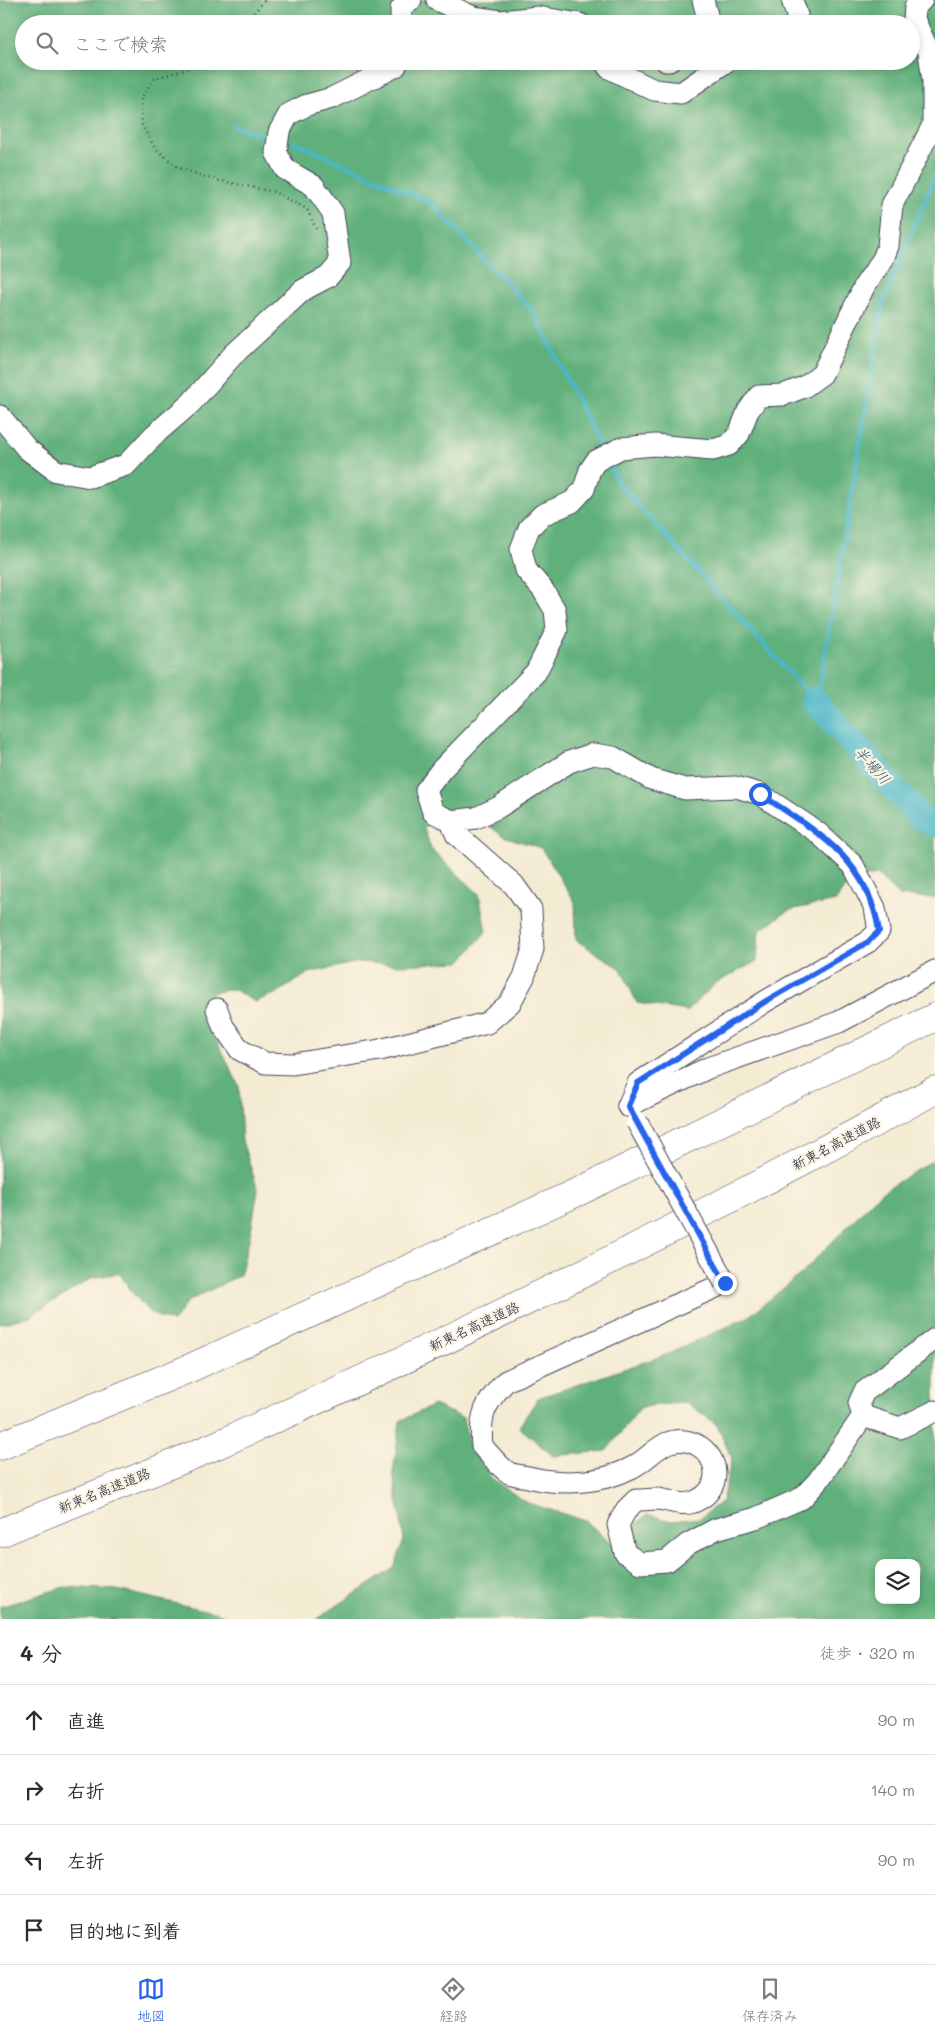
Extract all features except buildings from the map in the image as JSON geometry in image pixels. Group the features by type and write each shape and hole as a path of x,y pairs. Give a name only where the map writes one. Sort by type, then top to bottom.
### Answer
{"highway":[{"path":"0,1446 188,1369 556,1202 935,1017"},
{"name":"新東名高速道路","path":"0,1533 215,1446 603,1265 836,1144 935,1090"}],"street":[{"path":"401,15 401,9 411,0"},
{"path":"437,0 469,15"},
{"path":"703,0 707,15"},
{"path":"792,0 797,15"},
{"path":"914,15 915,7 922,0"},
{"path":"863,1416 818,1481 802,1498 756,1518 716,1528 688,1544 667,1561 640,1563 625,1553 618,1525 626,1510 636,1500 658,1499 682,1504 696,1501 707,1493 716,1476 712,1457 701,1445 680,1439 660,1445 632,1468 605,1477 571,1483 547,1482 510,1473 482,1446 480,1423 490,1398 506,1381 725,1283 633,1114 638,1083 766,1001 868,942 879,931 876,908 852,865 817,832 760,794 736,788 685,789 651,779 613,757 593,754 569,762 499,807 476,818 451,822 433,812 426,790 441,770 536,672 557,630 555,610 543,590 526,570 521,550 530,528 542,515 572,502 584,489 590,470 596,461 621,448 655,445 713,450 729,445 739,434 748,411 759,396 782,395 804,387 822,374 866,285 883,259 888,246 892,205 933,125 933,81 929,52 920,32"},
{"path":"0,416 28,449 56,471 90,477 126,465 154,435 191,403 233,355 303,290 328,277 340,264 333,213 314,186 285,169 276,152 279,132 289,114 307,105 332,98 388,70"},
{"path":"613,70 654,90 681,94 714,70"},
{"path":"217,1009 223,1026 240,1050 265,1063 293,1064 380,1050 487,1023 510,1003 524,977 533,949 531,909 514,885 456,834 451,822"},
{"path":"633,1114 708,1068 838,1022 935,971"},
{"path":"863,1416 859,1403 864,1392 935,1339"},
{"path":"863,1416 900,1428 935,1411"}],"path":[{"path":"252,15 265,0"},
{"path":"184,70 155,78 141,98 142,126 155,148 177,167 208,178 274,192 308,209 317,232"}],"green space":[{"path":"0,0 935,0 935,898 899,896 877,875 849,881 836,901 789,910 759,931 757,961 716,983 687,1011 637,1003 621,969 576,940 575,902 541,848 503,836 471,812 442,808 424,828 431,849 479,894 486,932 460,962 400,965 359,962 309,973 277,993 255,1002 233,989 211,993 209,1025 239,1086 242,1141 258,1190 250,1236 240,1275 187,1302 173,1322 151,1314 134,1295 119,1273 92,1278 30,1316 0,1324"},
{"path":"935,1159 935,1619 317,1619 394,1568 404,1540 393,1473 400,1421 434,1405 463,1418 469,1445 493,1480 528,1503 586,1521 611,1543 633,1537 633,1527 647,1514 671,1521 700,1518 722,1501 732,1458 717,1425 686,1402 641,1407 606,1451 553,1456 519,1427 538,1398 668,1354 748,1317 801,1274 880,1193"},
{"path":"64,1587 117,1590 218,1613 232,1619 0,1619 0,1607"}],"waterway":[{"path":"234,126 266,137"},
{"path":"294,142 430,202 533,311 600,446"},
{"path":"817,703 883,303 935,176"},
{"path":"611,468 618,483 814,700"},
{"name":"半場川","path":"814,700 919,816 935,824"}],"route":[{"path":"725,1283 628,1106 638,1083 766,1001 868,942 879,931 876,908 852,865 817,832 760,794"}]}
